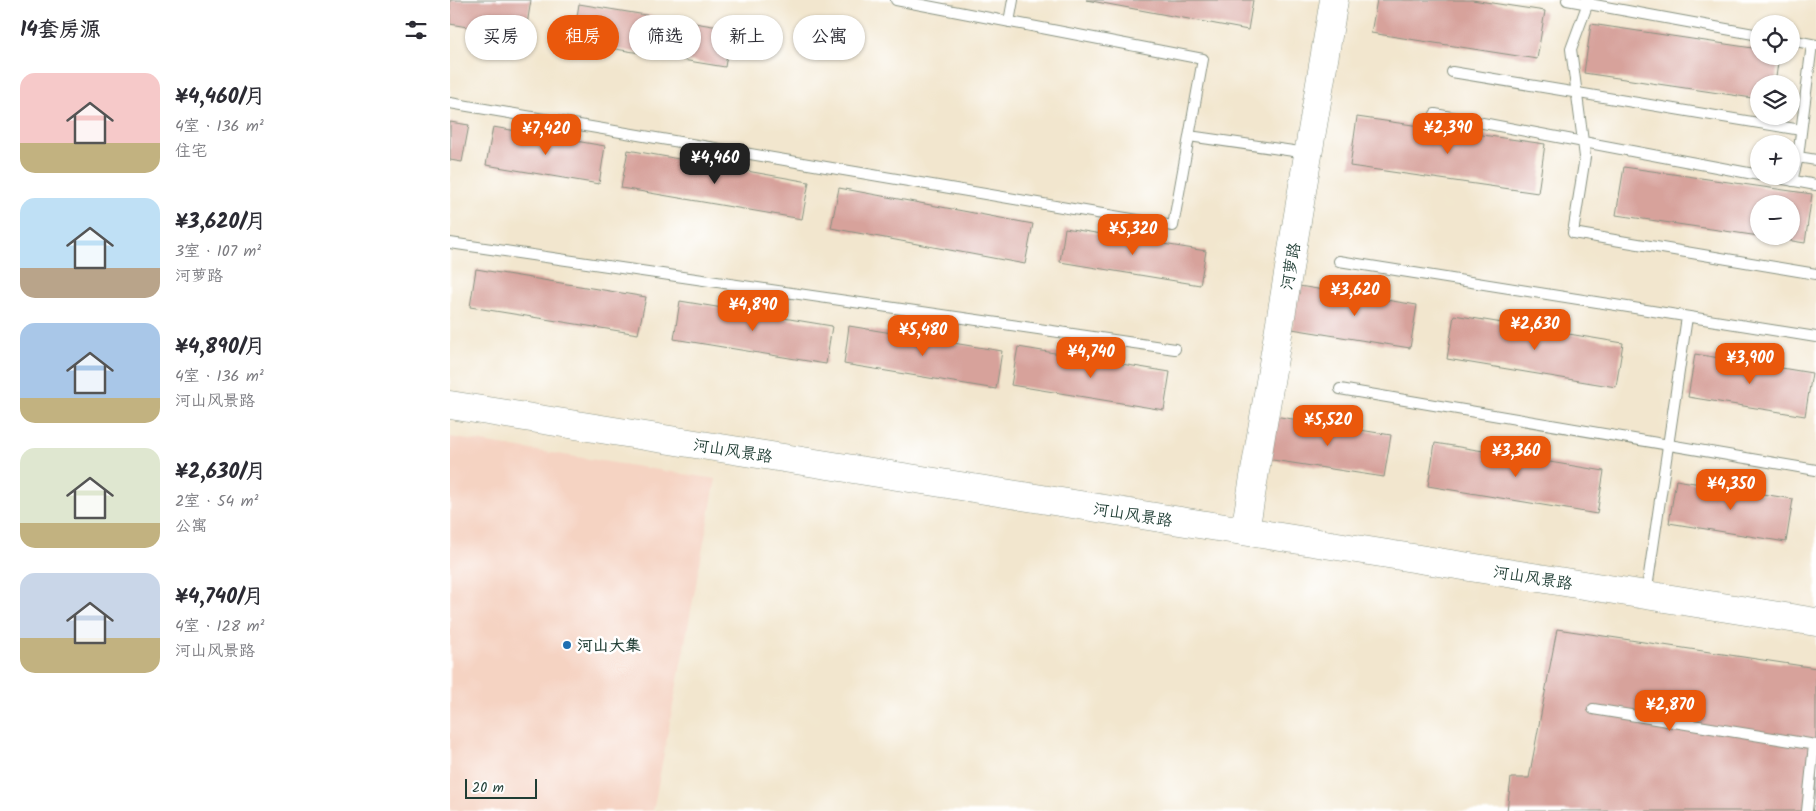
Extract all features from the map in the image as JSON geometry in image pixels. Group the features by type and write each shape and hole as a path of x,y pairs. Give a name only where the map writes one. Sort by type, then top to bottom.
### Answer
{"main road":[{"name":"河萝路","path":"1245,531 1334,0"},
{"name":"河山风景路","path":"450,406 1816,622"}],"lane":[{"path":"450,103 1173,226 1203,59 896,0"},
{"path":"1009,22 1013,0"},
{"path":"1566,0 1588,2 1750,32"},
{"path":"1588,2 1571,48 1585,157 1573,233 1816,274"},
{"path":"1800,42 1814,44 1800,139"},
{"path":"1452,72 1801,130"},
{"path":"1435,114 1750,173"},
{"path":"1189,136 1308,153"},
{"path":"1800,157 1816,160"},
{"path":"1800,182 1816,185"},
{"path":"450,243 1175,349"},
{"path":"1338,261 1816,337"},
{"path":"1646,595 1686,317"},
{"path":"1340,389 1816,470"},
{"path":"1593,709 1815,745 1807,811"}],"shaded area":[{"name":"河山大集","path":"450,437 716,479 653,811 450,811"}],"building":[{"path":"450,0 531,0 529,15 465,15 465,27 450,24"},
{"path":"1086,0 1253,0 1248,30"},
{"path":"1377,0 1472,0 1545,11 1537,59 1371,33"},
{"path":"579,4 646,15 629,15 629,51 619,50 619,15 577,15"},
{"path":"701,24 711,26 711,60 726,60 725,67 682,60 701,60"},
{"path":"1591,24 1750,48 1750,65 1778,65 1776,75 1750,75 1750,98 1584,73"},
{"path":"1357,117 1545,144 1538,193 1350,166"},
{"path":"450,122 469,125 462,162 450,160"},
{"path":"493,127 605,146 599,184 486,165"},
{"path":"628,150 809,182 802,219 621,188"},
{"path":"1624,167 1812,194 1805,243 1800,242 1800,195 1750,195 1750,235 1616,215"},
{"path":"839,188 1033,224 1025,264 831,228"},
{"path":"1065,228 1206,251 1200,285 1060,262"},
{"path":"476,269 646,297 638,334 470,307"},
{"path":"1299,286 1417,305 1410,348 1292,329"},
{"path":"680,301 832,326 826,364 674,339"},
{"path":"1454,315 1623,343 1616,387 1447,359"},
{"path":"849,326 1002,351 996,389 844,364"},
{"path":"1018,347 1170,372 1164,410 1011,385"},
{"path":"1695,354 1812,373 1805,416 1688,397"},
{"path":"1274,416 1391,435 1384,477 1266,459"},
{"path":"1435,443 1604,471 1597,514 1428,486"},
{"path":"1676,480 1793,499 1786,542 1669,523"},
{"path":"1557,629 1816,668 1816,811 1507,811 1511,778 1529,778"}],"place":[{"name":"河山大集","path":"567,645"}]}
